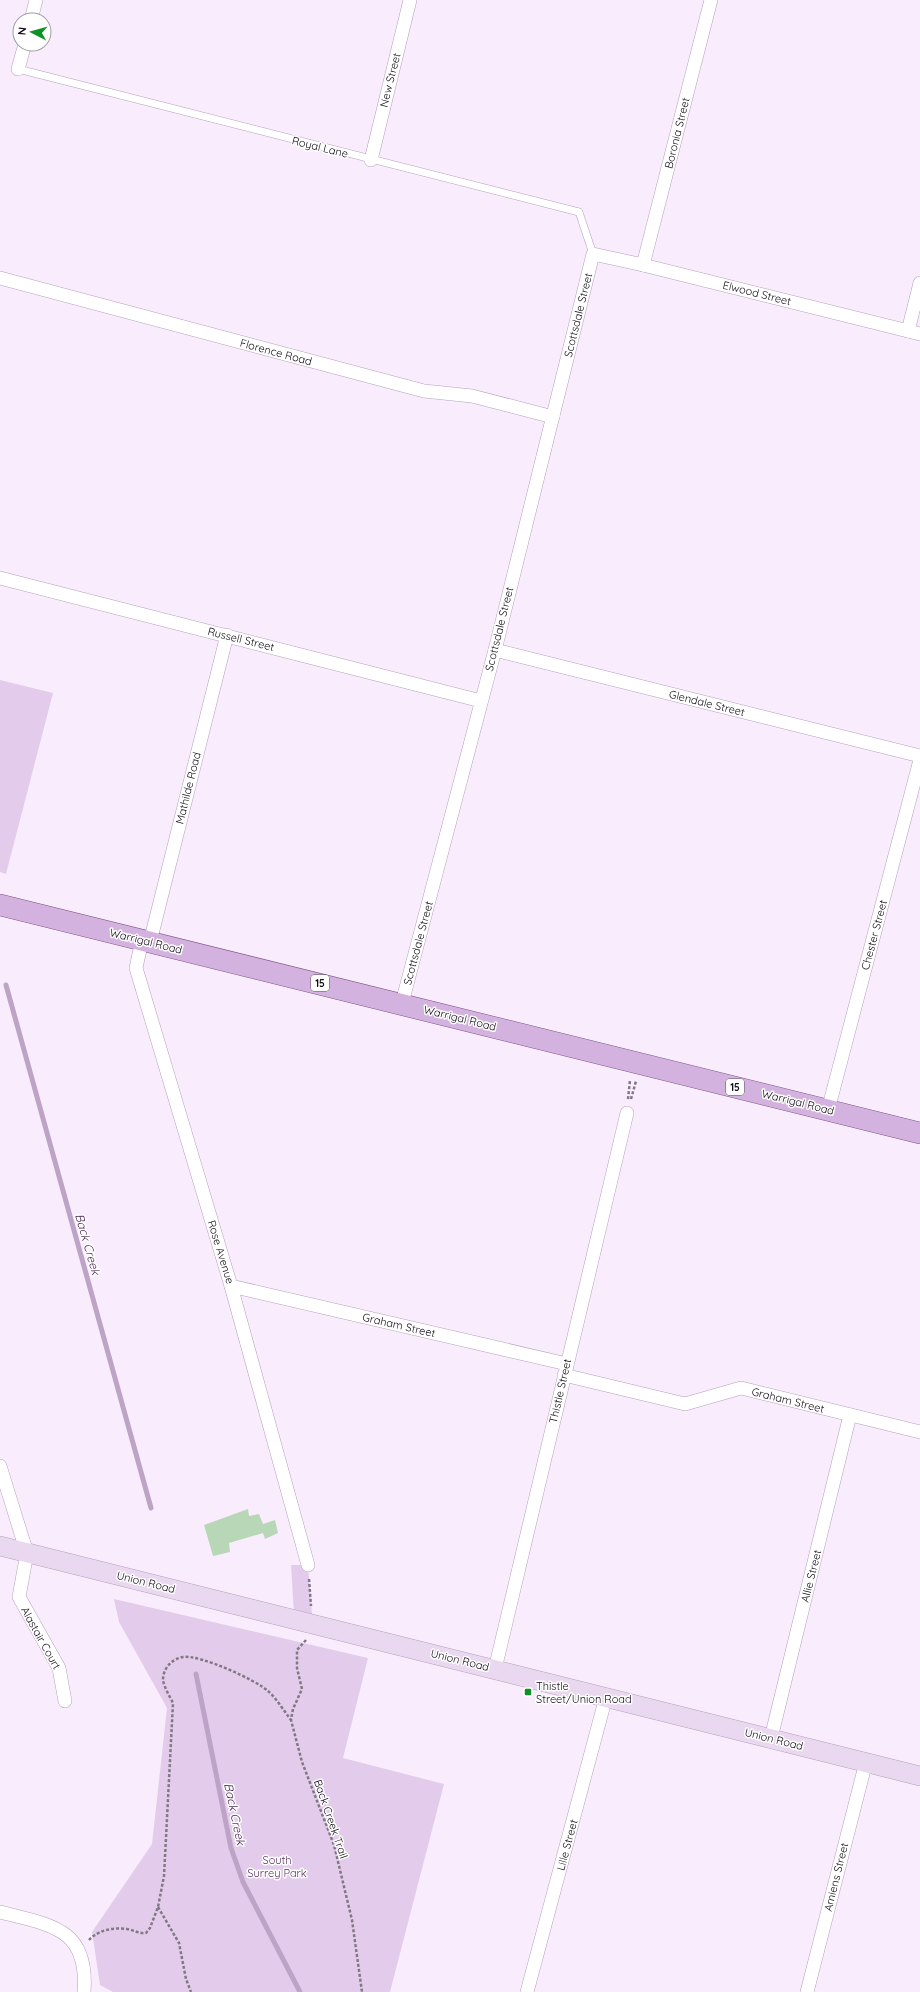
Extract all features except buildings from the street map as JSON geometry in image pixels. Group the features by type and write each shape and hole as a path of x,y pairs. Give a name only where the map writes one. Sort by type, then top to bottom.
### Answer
{"main road":[{"name":"Warrigal Road","path":"0,904 920,1132"}],"street":[{"path":"33,12 36,0"},
{"name":"New Street","path":"371,160 410,0"},
{"name":"Boronia Street","path":"643,265 711,0"},
{"path":"18,69 23,52"},
{"name":"Elwood Street","path":"593,254 914,332"},
{"name":"Scottsdale Street","path":"402,1004 494,650 593,254"},
{"name":"Florence Road","path":"0,278 424,391 472,396 553,417"},
{"path":"914,332 920,284"},
{"name":"Russell Street","path":"0,578 481,701"},
{"name":"Mathilde Road","path":"146,941 227,635"},
{"name":"Glendale Street","path":"494,650 920,756"},
{"name":"Chester Street","path":"828,1110 920,760"},
{"name":"Rose Avenue","path":"146,941 136,968 231,1286 308,1564"},
{"name":"Thistle Street","path":"495,1669 627,1113"},
{"name":"Graham Street","path":"231,1286 565,1370 685,1404 742,1388 920,1432"},
{"name":"Allie Street","path":"771,1738 850,1415"},
{"path":"0,1466 27,1553"},
{"name":"Union Road","path":"0,1546 920,1776"},
{"name":"Alastair Court","path":"27,1553 19,1597 59,1668 65,1701"},
{"name":"Lille Street","path":"527,1992 606,1697"},
{"name":"Amiens Street","path":"807,1992 866,1762"},
{"path":"0,1912 47,1924 70,1937 80,1950 85,1974 84,1992"}],"lane":[{"name":"Royal Lane","path":"18,69 579,212 593,254"}],"path":[{"path":"627,1113 636,1062"},
{"path":"627,1113 636,1062"},
{"path":"308,1564 312,1624"},
{"path":"291,1720 293,1708 302,1689 297,1668 296,1654"},
{"path":"80,1950 92,1936 107,1930 127,1929 140,1934 146,1933 150,1928 154,1914 158,1907 164,1876 173,1703 163,1682 165,1670 172,1660 192,1657 233,1671 268,1691 291,1720"},
{"name":"Back Creek Trail","path":"291,1720 302,1762 334,1845 352,1920 362,1992"},
{"path":"158,1907 178,1943 191,1992"},
{"path":"154,1914 162,1914"}],"green space":[{"path":"0,680 53,693 6,874 0,872"},
{"path":"291,1565 308,1565 312,1614 294,1614"},
{"name":"South Surrey Park","path":"114,1599 368,1658 343,1758 444,1784 390,1992 113,1992 100,1985 92,1932 152,1844 167,1708 119,1622"}],"waterway":[{"name":"Back Creek","path":"6,985 151,1508"},
{"name":"Back Creek","path":"196,1674 231,1848 243,1882 300,1992"}],"place":[{"name":"Thistle Street/Union Road","path":"528,1692"}]}
